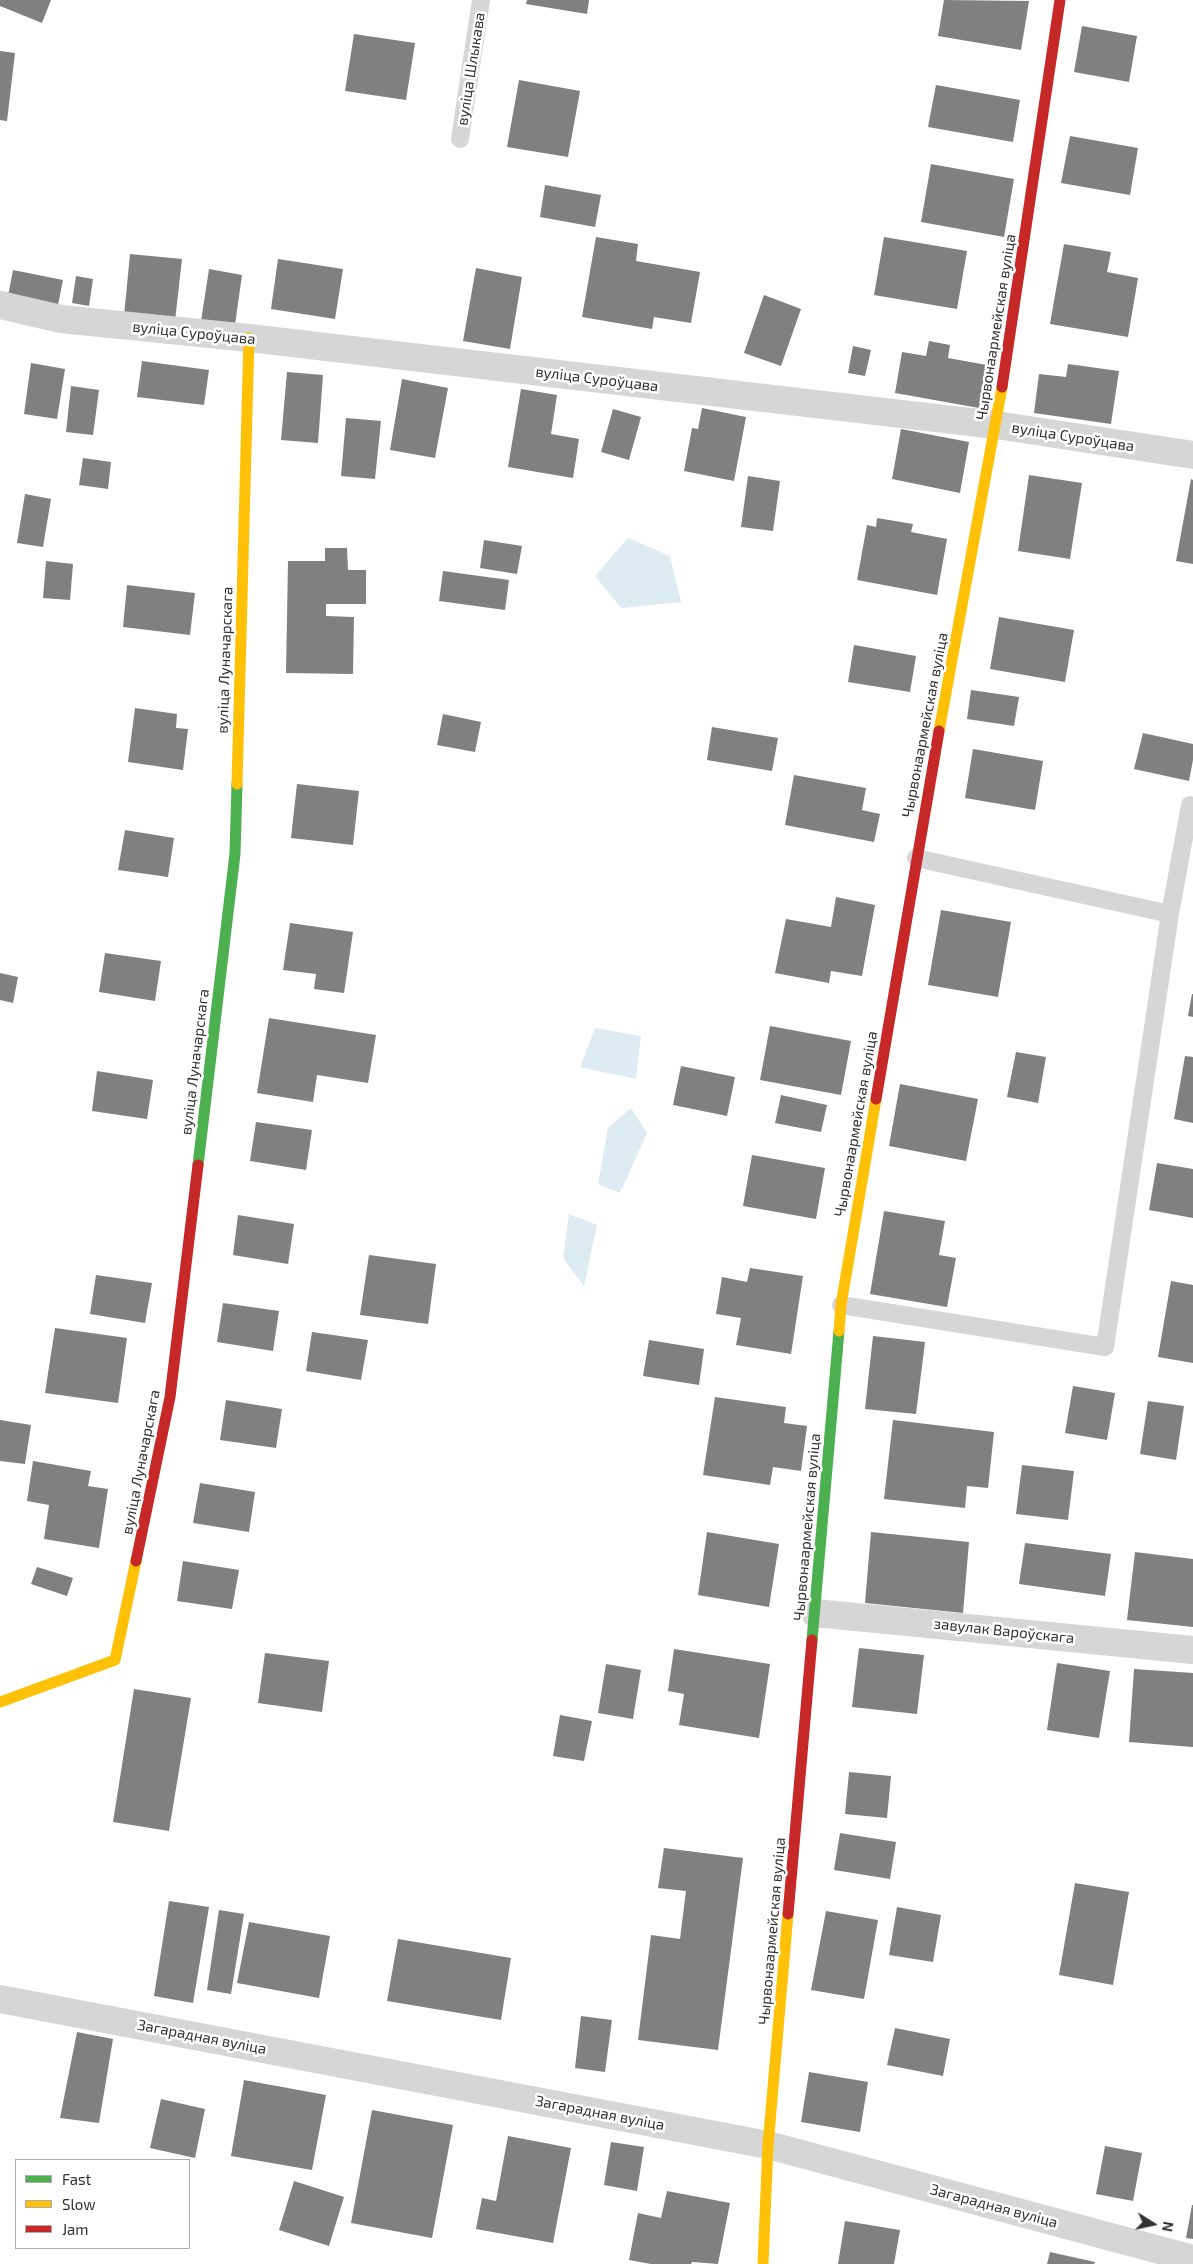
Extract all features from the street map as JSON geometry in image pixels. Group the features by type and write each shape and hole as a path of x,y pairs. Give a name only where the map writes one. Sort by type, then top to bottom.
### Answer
{"street":[{"name":"Чырвонаармейская вуліца","path":"762,2264 768,2145 841,1305 916,858 996,425 1060,0"},
{"name":"вуліца Суроўцава","path":"0,305 61,319 249,338 996,425 1193,455"},
{"name":"вуліца Луначарскага","path":"0,1702 115,1660 170,1398 234,854 249,338"},
{"name":"завулак Вароўскага","path":"814,1613 1193,1650"},
{"name":"Загарадная вуліца","path":"0,1999 768,2145 1193,2259"}],"lane":[{"name":"вуліца Шлыкава","path":"460,139 481,0"},
{"path":"841,1305 1105,1346 1170,914 1190,805"},
{"path":"916,858 1170,914"}],"shaded area":[{"path":"628,538 670,556 681,602 621,608 595,576"},
{"path":"595,1028 641,1036 636,1079 580,1067"},
{"path":"631,1108 647,1133 620,1193 598,1184 608,1128"},
{"path":"569,1214 597,1225 584,1286 563,1258"}],"building":[{"path":"0,0 51,0 42,23 0,6"},
{"path":"527,0 589,0 587,14 526,4"},
{"path":"944,0 1029,1 1021,50 938,36"},
{"path":"1082,26 1137,36 1129,82 1074,72"},
{"path":"354,34 415,43 406,100 345,91"},
{"path":"0,51 15,53 7,121 0,120"},
{"path":"519,80 580,91 568,157 507,147"},
{"path":"936,85 1020,100 1013,142 928,127"},
{"path":"1070,136 1138,148 1130,195 1061,183"},
{"path":"931,164 1014,179 1004,237 921,222"},
{"path":"545,185 601,195 595,227 540,217"},
{"path":"596,237 638,244 636,261 700,272 691,323 654,317 652,329 582,317"},
{"path":"884,237 967,251 957,309 874,295"},
{"path":"1064,244 1111,252 1107,272 1138,278 1128,337 1050,324"},
{"path":"130,254 182,259 175,321 124,316"},
{"path":"278,259 343,269 335,319 271,309"},
{"path":"476,268 522,277 510,349 463,341"},
{"path":"209,269 242,275 235,325 201,321"},
{"path":"13,270 63,280 58,305 8,296"},
{"path":"76,276 93,279 89,306 72,303"},
{"path":"764,295 801,309 781,366 744,353"},
{"path":"929,341 950,345 948,358 987,365 979,408 895,393 902,352 926,356"},
{"path":"853,346 871,350 865,376 848,373"},
{"path":"142,361 209,370 204,405 137,397"},
{"path":"31,363 65,369 57,419 24,414"},
{"path":"1068,364 1119,371 1111,424 1034,413 1039,374 1066,377"},
{"path":"287,372 323,375 318,443 281,440"},
{"path":"402,379 448,388 435,458 390,450"},
{"path":"71,386 99,390 93,435 66,432"},
{"path":"521,389 557,395 551,434 579,439 573,478 508,467"},
{"path":"702,408 746,417 734,481 684,471 692,428 698,429"},
{"path":"613,409 641,417 629,460 601,452"},
{"path":"346,418 381,421 375,479 341,476"},
{"path":"901,429 969,442 960,493 892,479"},
{"path":"83,458 111,462 108,489 79,485"},
{"path":"1029,475 1082,483 1070,559 1018,551"},
{"path":"748,476 780,481 773,531 741,527"},
{"path":"1191,479 1193,480 1193,564 1176,561"},
{"path":"25,494 51,499 43,547 17,543"},
{"path":"877,518 913,524 911,532 947,539 937,595 857,580 867,525 876,527"},
{"path":"484,540 522,546 517,574 480,568"},
{"path":"325,548 347,548 348,570 366,570 366,604 326,604 326,616 354,617 353,674 286,673 288,561 325,561"},
{"path":"46,561 73,564 70,600 43,598"},
{"path":"443,571 509,580 505,610 439,601"},
{"path":"127,585 195,593 190,635 123,627"},
{"path":"999,617 1074,630 1065,682 990,669"},
{"path":"854,645 916,656 910,692 848,682"},
{"path":"971,690 1019,697 1014,726 967,719"},
{"path":"135,708 177,714 176,728 188,729 183,770 128,762"},
{"path":"443,714 481,722 475,752 437,745"},
{"path":"712,727 778,738 772,771 707,760"},
{"path":"1143,733 1193,744 1193,760 1189,781 1134,769"},
{"path":"973,749 1043,761 1035,810 965,798"},
{"path":"794,775 866,788 862,810 880,814 874,842 785,825"},
{"path":"297,784 359,791 353,845 291,838"},
{"path":"125,830 174,838 168,877 118,870"},
{"path":"836,897 875,905 862,976 831,971 829,983 775,973 786,919 831,927"},
{"path":"941,910 1011,922 998,997 928,985"},
{"path":"290,923 353,932 344,993 314,989 316,974 283,970"},
{"path":"105,953 161,961 155,1001 99,992"},
{"path":"0,973 18,977 13,1003 0,1000"},
{"path":"1193,994 1193,1017 1188,1016"},
{"path":"269,1018 376,1035 368,1083 317,1075 313,1102 257,1093"},
{"path":"770,1026 851,1041 841,1095 760,1080"},
{"path":"1016,1052 1046,1057 1038,1103 1007,1097"},
{"path":"1185,1056 1193,1057 1193,1123 1174,1119"},
{"path":"681,1066 735,1077 727,1116 673,1105"},
{"path":"97,1071 153,1080 147,1119 92,1111"},
{"path":"900,1084 978,1099 966,1161 889,1146"},
{"path":"781,1095 827,1105 821,1132 775,1123"},
{"path":"256,1122 312,1130 306,1170 250,1161"},
{"path":"752,1155 825,1168 816,1219 743,1206"},
{"path":"1157,1163 1193,1169 1193,1218 1149,1210"},
{"path":"884,1211 945,1221 939,1255 956,1258 947,1307 870,1294"},
{"path":"238,1215 294,1224 288,1264 233,1255"},
{"path":"369,1255 436,1264 428,1324 360,1315"},
{"path":"750,1268 803,1276 791,1354 736,1345 741,1318 716,1314 722,1277 747,1282"},
{"path":"96,1275 152,1283 145,1323 90,1314"},
{"path":"1171,1281 1193,1285 1193,1363 1158,1357"},
{"path":"223,1303 279,1311 273,1351 217,1342"},
{"path":"55,1328 127,1338 118,1403 45,1393"},
{"path":"312,1332 368,1340 361,1380 306,1371"},
{"path":"873,1336 925,1342 916,1414 865,1409"},
{"path":"649,1340 704,1349 699,1385 643,1376"},
{"path":"1073,1386 1115,1393 1107,1440 1065,1433"},
{"path":"715,1397 786,1407 784,1423 807,1426 801,1471 773,1467 770,1485 703,1475"},
{"path":"226,1400 282,1409 276,1448 220,1440"},
{"path":"1148,1401 1184,1406 1176,1460 1140,1454"},
{"path":"0,1420 31,1425 25,1464 0,1461"},
{"path":"893,1420 994,1432 988,1488 967,1486 965,1508 884,1499"},
{"path":"33,1461 91,1471 88,1486 108,1489 99,1548 44,1539 49,1505 27,1501"},
{"path":"1022,1465 1074,1471 1068,1520 1016,1514"},
{"path":"200,1483 255,1492 249,1532 193,1523"},
{"path":"707,1532 779,1544 769,1607 698,1595"},
{"path":"871,1532 969,1542 963,1613 865,1603"},
{"path":"1025,1543 1111,1554 1105,1596 1019,1584"},
{"path":"1135,1552 1193,1559 1193,1627 1127,1620"},
{"path":"183,1561 239,1570 232,1609 177,1601"},
{"path":"37,1567 73,1578 67,1596 31,1584"},
{"path":"859,1648 924,1655 917,1714 852,1707"},
{"path":"674,1649 770,1664 759,1738 679,1725 684,1694 668,1691"},
{"path":"265,1653 329,1661 322,1712 258,1703"},
{"path":"1057,1663 1110,1671 1099,1738 1047,1730"},
{"path":"606,1664 641,1670 633,1719 598,1713"},
{"path":"1134,1669 1193,1673 1193,1747 1129,1742"},
{"path":"134,1689 191,1698 169,1831 113,1822"},
{"path":"560,1715 592,1721 584,1761 553,1756"},
{"path":"849,1772 891,1776 887,1818 845,1814"},
{"path":"840,1833 896,1842 890,1879 834,1870"},
{"path":"664,1848 743,1858 718,2050 638,2040 651,1935 680,1939 686,1891 658,1888"},
{"path":"1075,1883 1129,1892 1113,1985 1059,1975"},
{"path":"169,1901 209,1907 193,2003 154,1996"},
{"path":"897,1907 941,1915 933,1962 889,1955"},
{"path":"219,1910 244,1914 231,1994 207,1990"},
{"path":"826,1911 878,1920 864,1999 811,1990"},
{"path":"249,1922 330,1936 319,1998 237,1983"},
{"path":"398,1939 511,1958 501,2020 387,2001"},
{"path":"581,2016 612,2020 605,2072 575,2068"},
{"path":"895,2028 950,2039 943,2076 887,2065"},
{"path":"77,2032 113,2039 99,2123 60,2118"},
{"path":"809,2072 868,2082 860,2132 801,2122"},
{"path":"244,2080 326,2095 312,2170 231,2156"},
{"path":"161,2099 205,2109 195,2158 150,2148"},
{"path":"372,2110 453,2125 432,2238 351,2223"},
{"path":"508,2136 571,2148 553,2243 476,2229 482,2198 496,2201"},
{"path":"611,2142 644,2147 637,2191 604,2185"},
{"path":"1105,2146 1142,2153 1133,2201 1096,2194"},
{"path":"294,2181 344,2197 329,2246 279,2230"},
{"path":"667,2191 730,2203 718,2264 692,2262 691,2264 651,2264 629,2260 638,2213 661,2218"},
{"path":"1193,2205 1193,2239 1186,2238"},
{"path":"845,2221 900,2230 894,2264 838,2264"},
{"path":"1050,2252 1095,2262 1094,2264 1047,2264"}],"traffic: fast":[{"path":"198,1165 235,854 237,784"},
{"path":"812,1640 839,1331"}],"traffic: slow":[{"path":"237,784 249,338"},
{"path":"939,731 1002,387"},
{"path":"839,1331 841,1305 876,1099"},
{"path":"0,1702 115,1660 136,1561"},
{"path":"763,2264 768,2145 788,1914"}],"traffic: jam":[{"path":"1002,387 1060,0"},
{"path":"876,1099 939,731"},
{"path":"136,1561 170,1397 198,1165"},
{"path":"788,1914 812,1640"}]}
